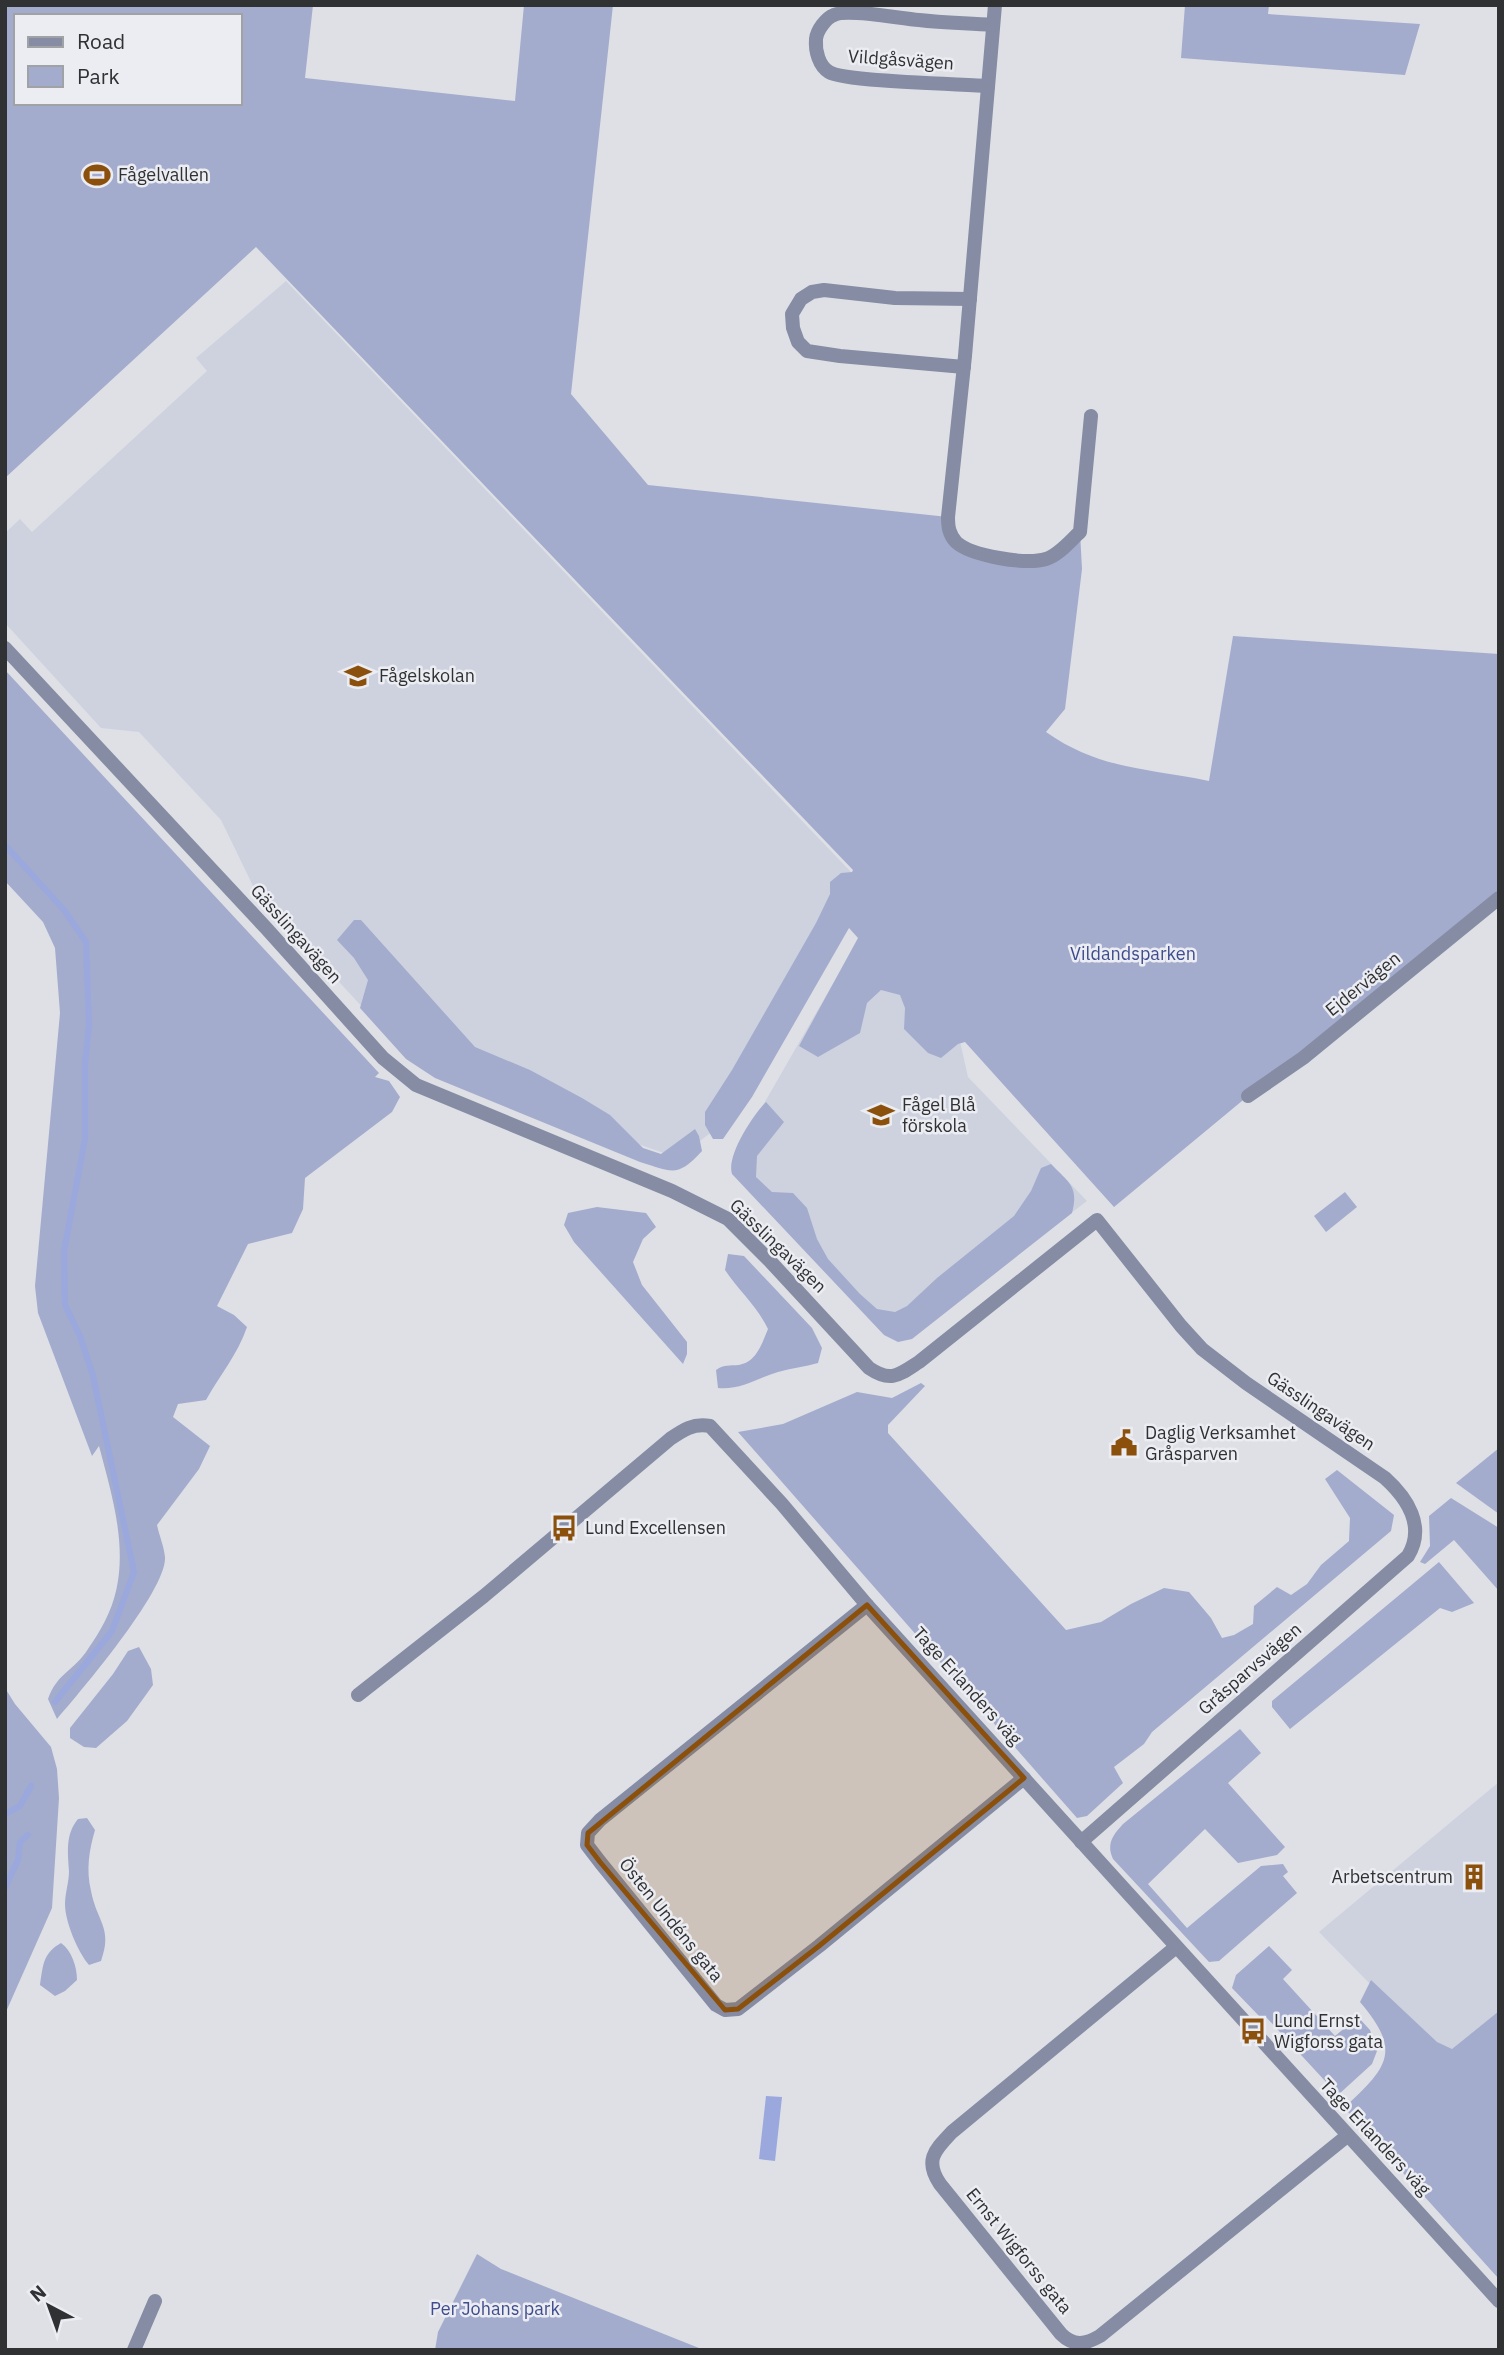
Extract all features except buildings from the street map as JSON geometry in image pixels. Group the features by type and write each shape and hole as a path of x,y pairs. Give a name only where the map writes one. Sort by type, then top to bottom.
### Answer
{"street":[{"path":"995,5 964,367 948,517 951,535 966,549 1000,558 1027,561 1054,555 1080,532 1091,416"},
{"name":"Vildgåsvägen","path":"988,86 830,74 816,51 816,36 825,22 835,14 848,13 993,25"},
{"path":"964,367 807,351 798,342 792,314 801,299 812,292 824,290 895,298 970,299"},
{"name":"Gässlingavägen","path":"5,648 402,1076 416,1085 672,1191 728,1219 869,1368 880,1376 897,1376 919,1362 1097,1220 1202,1349 1246,1383 1385,1478 1405,1499 1412,1512"},
{"name":"Ejdervägen","path":"1248,1096 1303,1058 1499,898"},
{"name":"Tage Erlanders väg","path":"358,1695 484,1596 670,1439 699,1424 710,1426 782,1504 867,1605 1499,2301"},
{"name":"Gråsparvsvägen","path":"1081,1842 1398,1567 1413,1547 1416,1535 1412,1512"},
{"name":"Östen Undéns gata","path":"867,1605 600,1820 588,1833 587,1845 716,2004 725,2010 738,2009 1024,1778"},
{"name":"Ernst Wigforss gata","path":"1176,1947 952,2132 933,2155 932,2167 940,2184 1061,2334 1077,2344 1100,2336 1347,2136"},
{"path":"134,2350 155,2301"}],"highlighted area":[{"path":"867,1605 1024,1778 738,2009 725,2010 600,1862 587,1845 588,1833"}],"shaded area":[{"name":"Fågelskolan","path":"286,281 851,872 722,1124 678,1158 414,1063 256,892 221,820 139,732 101,728 5,623 5,533 20,519 32,532 207,371 196,358"},
{"name":"Fågel Blå förskola","path":"858,940 959,1037 968,1077 1087,1201 914,1332 886,1333 735,1154"},
{"path":"1499,1782 1499,2011 1442,2057 1319,1932"},
{"path":"766,2096 782,2097 775,2161 759,2159"}],"green space":[{"name":"Vildandsparken","path":"5,5 313,5 305,78 515,101 524,5 613,5 571,394 648,485 948,517 966,549 1045,559 1080,532 1082,569 1065,709 1046,732 1086,754 1125,766 1209,781 1233,636 1499,654 1499,898 1248,1096 1114,1207 965,1042 958,1044 941,1058 928,1053 904,1029 905,1008 900,995 881,990 867,1003 860,1033 818,1057 799,1046 858,938 849,928 752,1097 723,1139 713,1139 705,1125 705,1112 816,923 830,894 830,882 841,873 853,870 256,247 5,478"},
{"path":"1185,5 1269,5 1268,14 1420,24 1405,75 1181,58"},
{"path":"5,670 379,1073 375,1077 389,1081 400,1097 392,1112 305,1178 303,1209 292,1233 248,1244 217,1306 234,1315 247,1327 243,1337 206,1400 178,1404 173,1417 210,1446 199,1469 157,1525 165,1557 162,1572 121,1640 57,1719 48,1699 56,1683 83,1656 105,1621 114,1600 120,1556 115,1512 99,1446 92,1456 38,1313 35,1286 60,1013 55,948 43,922 5,881"},
{"path":"354,920 361,920 475,1047 530,1070 582,1098 610,1115 643,1148 661,1154 695,1129 702,1151 680,1169 668,1170 651,1166 435,1078 406,1059 360,1008 368,980 354,958 337,940"},
{"path":"766,1102 784,1122 757,1156 756,1177 772,1192 793,1193 807,1208 817,1239 828,1259 877,1309 895,1312 907,1306 937,1278 1014,1216 1031,1191 1041,1168 1051,1164 1071,1185 1074,1197 1072,1213 912,1339 898,1342 884,1335 732,1174 731,1166 737,1147 754,1116"},
{"path":"1345,1192 1357,1207 1326,1232 1314,1216"},
{"path":"597,1207 646,1213 656,1227 643,1239 633,1262 642,1285 687,1342 687,1354 683,1364 574,1242 564,1225 568,1213"},
{"path":"728,1254 744,1256 812,1328 822,1348 818,1363 778,1372 742,1385 718,1388 716,1370 750,1360 758,1351 768,1329 759,1313 725,1270"},
{"path":"921,1383 925,1386 888,1425 888,1433 1066,1630 1101,1622 1164,1588 1189,1592 1211,1618 1222,1638 1234,1635 1253,1624 1254,1606 1277,1587 1291,1595 1307,1584 1321,1565 1349,1541 1350,1518 1325,1479 1337,1470 1394,1515 1391,1531 1152,1732 1144,1744 1114,1767 1123,1783 1087,1816 1077,1818 738,1432 783,1424 857,1392 892,1398"},
{"path":"1499,1448 1499,1514 1456,1483"},
{"path":"1451,1498 1499,1528 1499,1591 1454,1540 1425,1564 1420,1562 1430,1546 1429,1516"},
{"path":"1439,1562 1474,1603 1452,1612 1440,1608 1290,1729 1272,1707 1272,1701"},
{"path":"139,1647 151,1669 153,1685 127,1721 96,1748 84,1747 70,1738 70,1728 128,1651"},
{"path":"5,1688 51,1747 57,1769 59,1798 52,1908 5,2014"},
{"path":"1240,1729 1261,1753 1228,1783 1285,1847 1277,1855 1238,1863 1205,1829 1148,1884 1187,1928 1261,1866 1283,1864 1288,1872 1283,1876 1297,1893 1219,1961 1209,1962 1113,1859 1110,1844 1123,1824"},
{"path":"87,1818 95,1830 89,1860 89,1883 105,1933 101,1961 89,1965 73,1936 65,1904 69,1875 69,1837 78,1819"},
{"path":"61,1943 73,1960 77,1980 55,1996 40,1985 47,1955"},
{"path":"1269,1946 1292,1970 1283,1979 1335,2036 1358,2017 1370,2030 1377,2051 1372,2064 1338,2095 1266,2017 1260,2017 1232,1988 1236,1975"},
{"path":"1371,1980 1437,2042 1452,2049 1499,2011 1499,2279 1348,2112 1347,2105 1373,2079 1385,2057 1381,2033 1360,2002"},
{"name":"Per Johans park","path":"477,2254 501,2269 704,2350 435,2350 438,2332"}],"waterway":[{"path":"5,845 64,910 86,942 89,1025 85,1064 85,1139 64,1251 65,1305 80,1336 93,1376 134,1572 112,1631 55,1702"},
{"path":"5,1814 20,1806 31,1786"},
{"path":"5,1888 18,1860 20,1842 28,1835"}],"place":[{"name":"Fågelvallen","path":"97,175"},
{"name":"Fågelskolan","path":"358,676"},
{"name":"Fågel Blå förskola","path":"881,1115"},
{"name":"Daglig Verksamhet Gråsparven","path":"1124,1443"},
{"name":"Lund Excellensen","path":"564,1528"},
{"name":"Arbetscentrum","path":"1474,1877"},
{"name":"Lund Ernst Wigforss gata","path":"1253,2031"}]}
